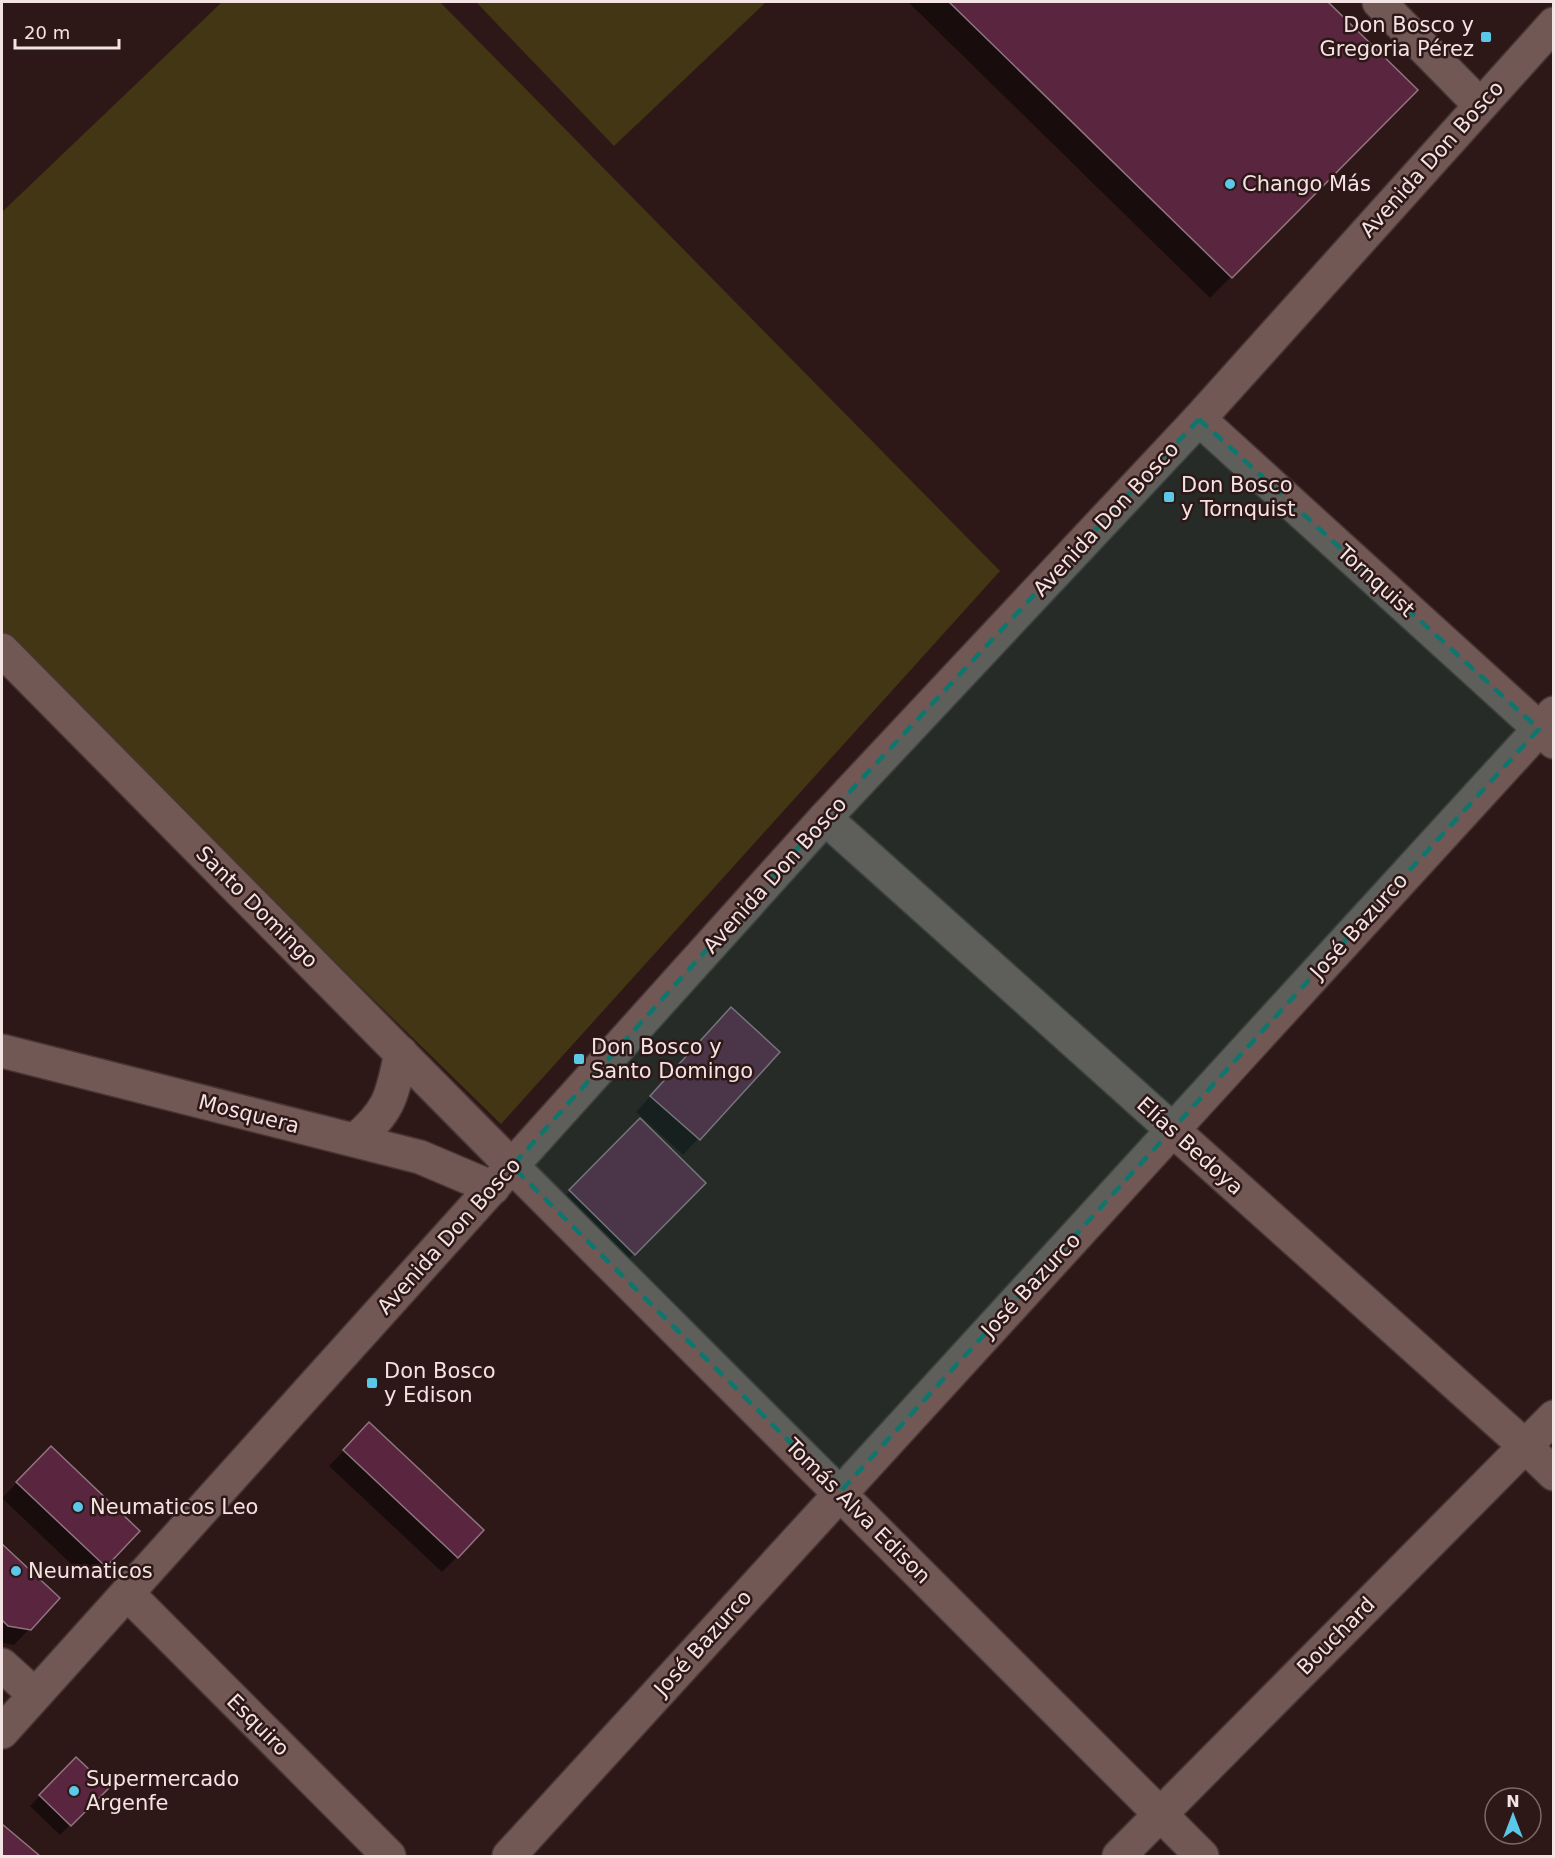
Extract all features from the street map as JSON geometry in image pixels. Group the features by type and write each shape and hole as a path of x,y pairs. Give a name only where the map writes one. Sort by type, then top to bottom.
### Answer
{"street":[{"path":"1379,2 1480,105"},
{"name":"Avenida Don Bosco","path":"2,1732 825,818 1199,419 1554,24"},
{"name":"Tornquist","path":"1199,419 1549,728"},
{"name":"Santo Domingo","path":"2,650 401,1053 502,1177"},
{"name":"José Bazurco","path":"509,1857 840,1492 1549,728"},
{"name":"Elías Bedoya","path":"825,818 1554,1474"},
{"name":"Mosquera","path":"2,1051 502,1177"},
{"path":"356,1140 374,1124 387,1106 401,1053"},
{"name":"Tomás Alva Edison","path":"502,1177 840,1492 1202,1857"},
{"name":"Bouchard","path":"1119,1857 1554,1417"},
{"name":"Esquiro","path":"128,1594 389,1857"},
{"path":"2,1665 35,1695"}],"highlighted area":[{"path":"1199,419 1539,729 840,1492 512,1166 825,818"}],"shaded area":[{"path":"222,2 440,2 1000,571 501,1124 2,637 2,212"},
{"path":"476,2 766,2 614,146"}],"building":[{"name":"Chango Más","path":"949,2 1328,2 1418,90 1232,278"},
{"path":"731,1007 780,1052 700,1140 650,1096"},
{"path":"640,1118 706,1183 635,1255 569,1190"},
{"path":"369,1422 484,1530 458,1558 343,1450"},
{"name":"Neumaticos Leo","path":"51,1446 140,1531 106,1567 16,1482"},
{"name":"Neumaticos","path":"2,1544 60,1598 31,1630 8,1626 2,1620"},
{"name":"Supermercado Argenfe","path":"76,1757 109,1788 71,1826 39,1795"},
{"path":"2,1824 40,1856 2,1856"}],"place":[{"name":"Don Bosco y Gregoria Pérez","path":"1486,37"},
{"name":"Chango Más","path":"1230,184"},
{"name":"Don Bosco y Tornquist","path":"1169,497"},
{"name":"Don Bosco y Santo Domingo","path":"579,1059"},
{"name":"Don Bosco y Edison","path":"372,1383"},
{"name":"Neumaticos Leo","path":"78,1507"},
{"name":"Neumaticos","path":"16,1571"},
{"name":"Supermercado Argenfe","path":"74,1791"}]}
